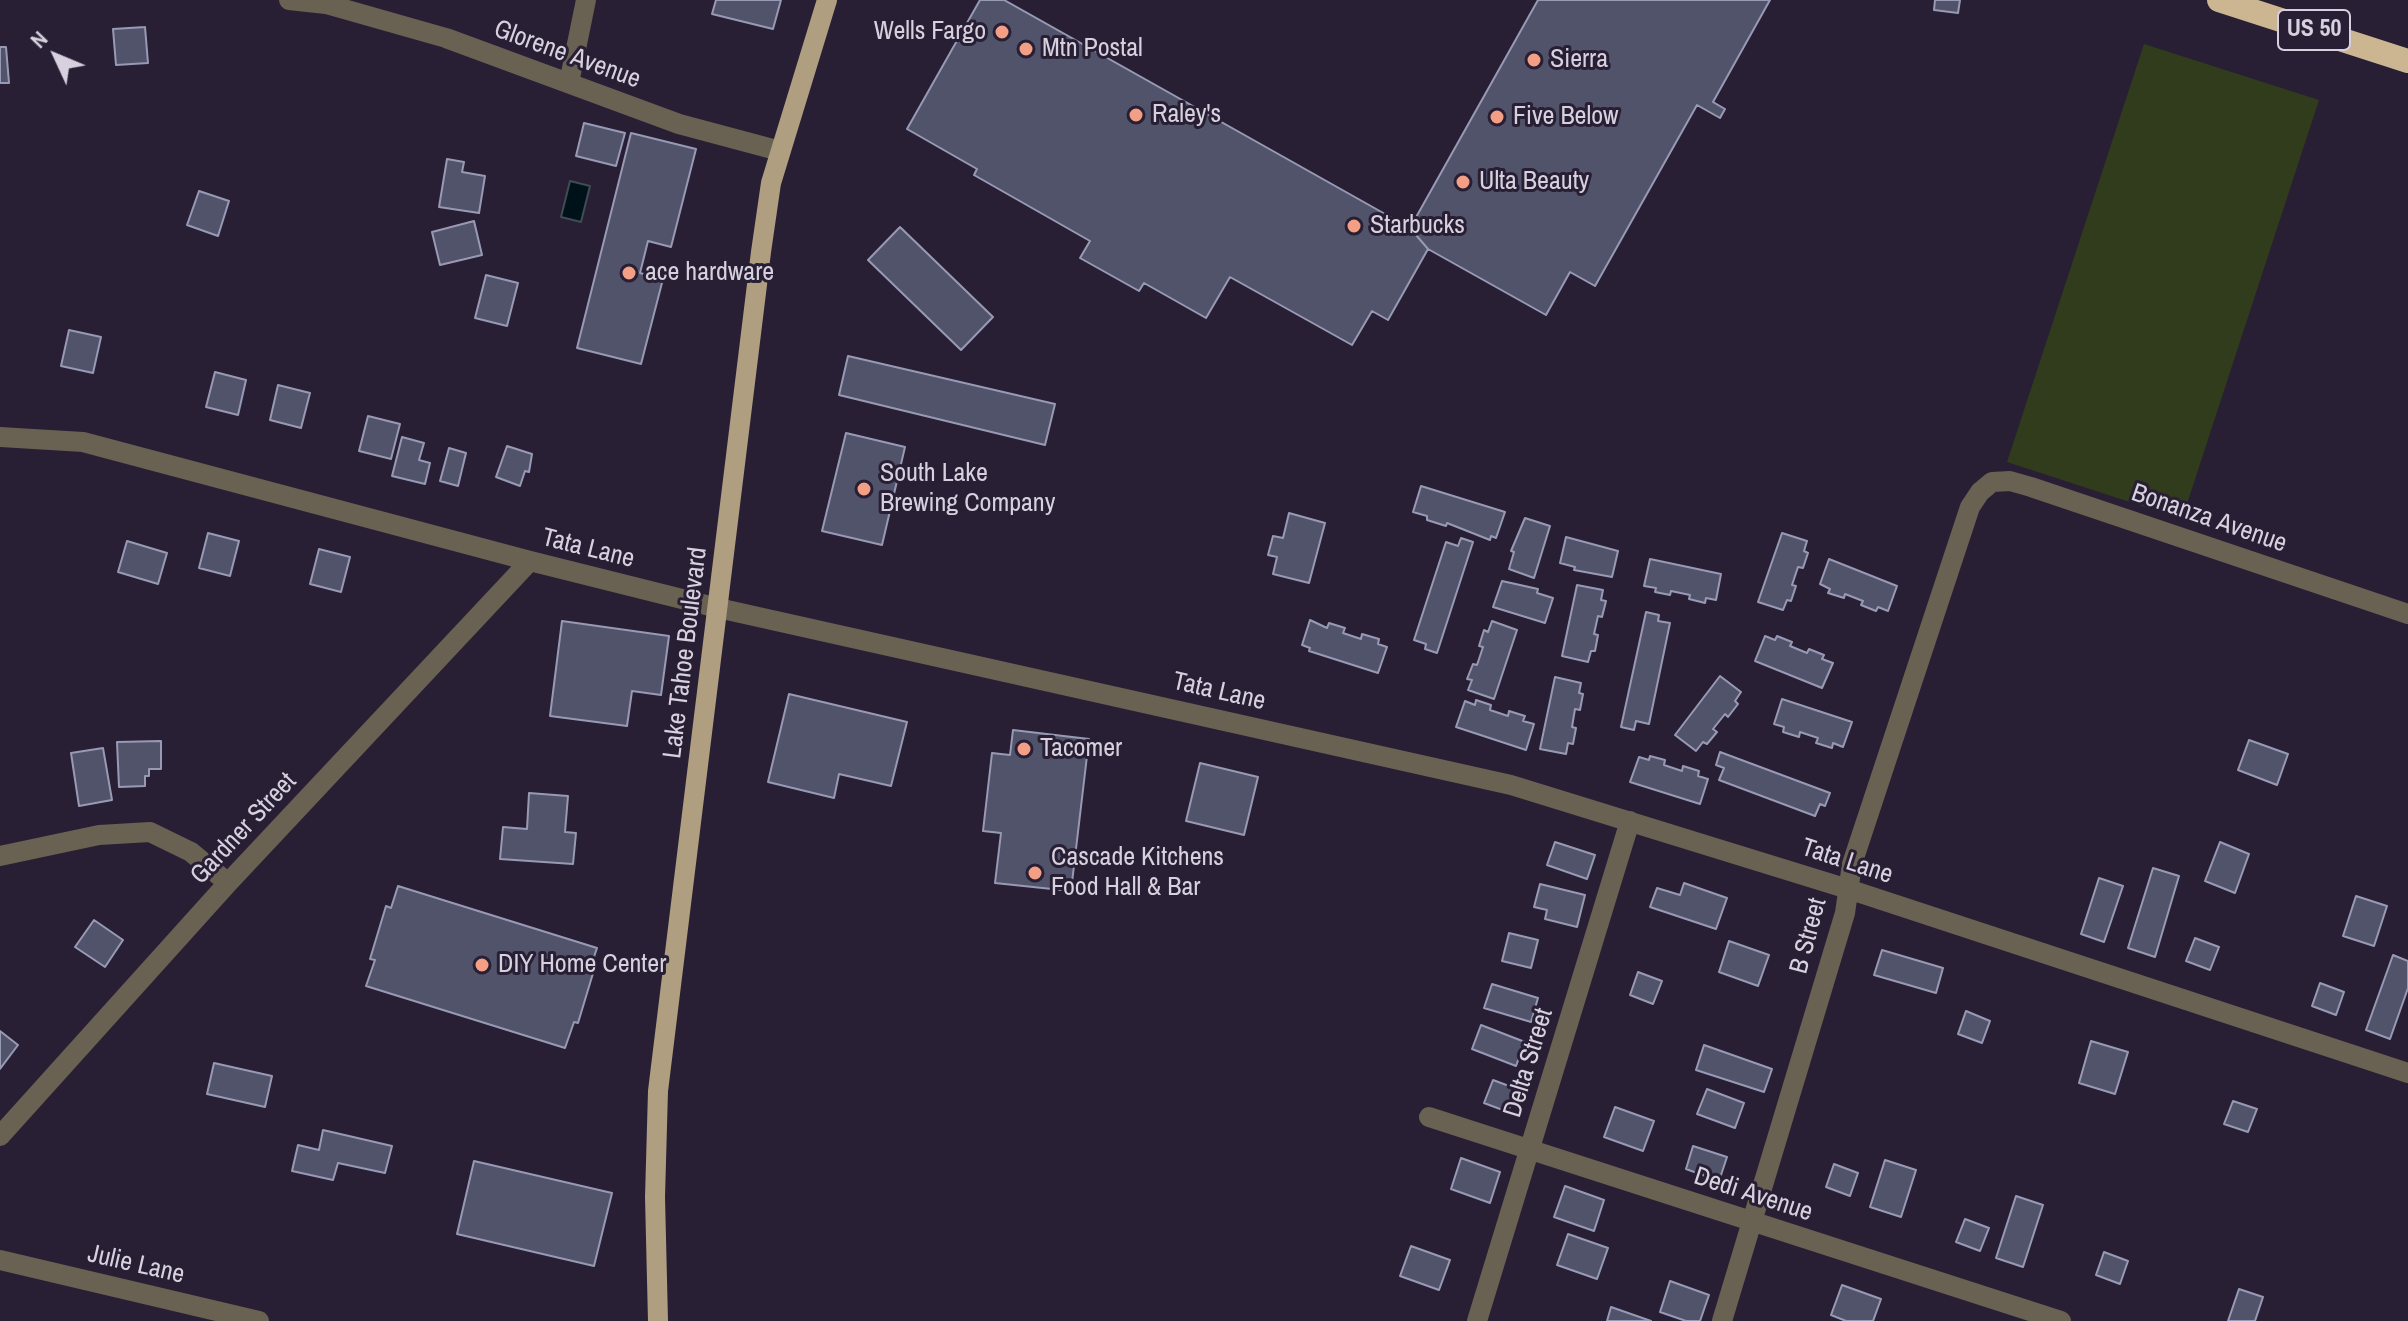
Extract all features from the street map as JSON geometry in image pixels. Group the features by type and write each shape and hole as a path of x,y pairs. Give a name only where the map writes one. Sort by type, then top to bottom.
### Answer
{"highway":[{"name":"US 50","path":"2219,0 2408,61"}],"main road":[{"name":"Lake Tahoe Boulevard","path":"658,1321 655,1197 658,1091 761,252 771,183 827,0"}],"street":[{"name":"Glorene Avenue","path":"289,0 326,4 446,38 679,124 780,151"},
{"path":"569,83 586,0"},
{"name":"Tata Lane","path":"0,437 83,442 718,608 1511,785 1848,889 2408,1073"},
{"name":"Bonanza Avenue","path":"1992,482 2010,481 2031,487 2408,614"},
{"name":"B Street","path":"1722,1321 1845,913 1852,864 1970,507 1980,492 1992,482"},
{"name":"Gardner Street","path":"0,1136 228,883 530,561"},
{"name":"Delta Street","path":"1477,1321 1630,821"},
{"path":"0,856 99,835 150,832 191,852 228,883"},
{"name":"Dedi Avenue","path":"1429,1117 2061,1321"},
{"name":"Julie Lane","path":"0,1260 259,1321"}],"green space":[{"path":"2144,44 2319,100 2182,519 2007,462"}],"shaded area":[{"path":"570,181 590,186 581,222 561,217"}],"building":[{"path":"716,0 781,0 773,29 712,14"},
{"path":"980,0 1004,0 1410,228 1428,249 1388,320 1372,311 1352,345 1230,277 1206,318 1144,283 1139,291 1080,258 1090,241 974,175 977,169 907,129"},
{"path":"1538,0 1770,0 1713,102 1725,109 1720,118 1697,105 1595,286 1570,272 1546,315 1428,249 1410,228"},
{"path":"1935,0 1960,0 1958,13 1934,10"},
{"path":"145,27 148,63 116,65 113,29"},
{"path":"0,47 6,47 9,83 0,83"},
{"path":"584,123 625,133 616,166 576,156"},
{"path":"631,133 696,149 671,247 648,241 640,273 663,279 641,364 577,348"},
{"path":"447,159 464,162 462,172 485,176 479,213 439,207"},
{"path":"199,191 229,201 218,236 187,225"},
{"path":"474,221 482,255 440,265 432,232"},
{"path":"900,227 993,317 961,350 868,260"},
{"path":"486,275 518,283 507,326 475,318"},
{"path":"69,330 101,337 93,373 61,366"},
{"path":"848,356 1055,404 1045,445 839,395"},
{"path":"215,372 246,380 238,415 206,407"},
{"path":"278,385 310,393 301,428 270,420"},
{"path":"368,416 400,424 391,459 359,451"},
{"name":"South Lake Brewing Company","path":"846,433 905,447 882,545 822,531"},
{"path":"402,437 424,443 419,460 430,463 425,484 392,476"},
{"path":"507,446 532,454 529,472 525,471 520,486 496,477"},
{"path":"449,448 466,453 458,486 440,481"},
{"path":"1421,486 1505,512 1496,538 1491,536 1490,540 1447,523 1446,526 1427,520 1427,516 1413,512"},
{"path":"1289,513 1325,523 1309,583 1273,574 1277,557 1268,555 1273,536 1283,538"},
{"path":"1525,518 1550,526 1534,578 1509,569 1514,552 1511,551"},
{"path":"208,533 239,541 230,576 199,568"},
{"path":"1782,533 1807,541 1804,551 1808,553 1803,568 1798,567 1791,601 1787,600 1783,610 1758,602"},
{"path":"1566,537 1618,551 1612,577 1574,570 1575,567 1560,563"},
{"path":"1461,538 1473,542 1437,653 1425,649 1426,644 1414,640 1446,542 1458,546"},
{"path":"127,541 167,553 158,584 118,572"},
{"path":"319,549 350,557 341,592 310,584"},
{"path":"1650,559 1721,574 1716,600 1706,598 1705,603 1689,599 1690,595 1671,591 1670,595 1644,586"},
{"path":"1829,559 1897,586 1888,611 1878,607 1876,611 1861,605 1863,601 1845,594 1844,598 1828,593 1830,589 1820,584"},
{"path":"1502,581 1538,589 1537,593 1553,598 1545,623 1493,607"},
{"path":"1577,585 1603,590 1601,600 1606,601 1594,634 1598,635 1595,651 1591,651 1588,662 1562,656"},
{"path":"1646,612 1659,615 1658,621 1670,623 1649,724 1636,721 1634,730 1621,727"},
{"path":"1310,620 1327,628 1329,623 1345,628 1343,633 1361,639 1362,634 1379,639 1378,644 1387,647 1378,673 1309,651 1310,648 1302,645"},
{"path":"562,621 669,636 661,695 632,691 627,726 550,716"},
{"path":"1492,621 1517,630 1494,699 1468,690 1472,680 1467,679 1473,664 1477,665 1484,630 1488,632"},
{"path":"1765,636 1775,640 1777,636 1792,642 1790,646 1807,653 1809,649 1833,663 1822,688 1755,661"},
{"path":"1720,676 1741,692 1735,701 1738,704 1713,729 1717,732 1707,744 1703,742 1696,751 1675,735"},
{"path":"1555,677 1581,683 1579,693 1583,694 1580,710 1575,709 1573,744 1568,743 1566,754 1540,749"},
{"path":"789,694 907,722 891,786 839,774 834,798 768,782"},
{"path":"1782,699 1852,722 1843,747 1833,743 1832,748 1816,743 1818,738 1800,732 1799,737 1783,732 1784,727 1774,724"},
{"path":"1476,700 1491,705 1490,710 1508,716 1509,711 1525,716 1523,721 1534,724 1526,750 1456,727 1465,701 1475,705"},
{"path":"1013,730 1089,739 1071,891 995,883 1001,833 983,831 992,753 1010,755"},
{"path":"2249,740 2288,754 2277,785 2238,770"},
{"path":"161,741 161,769 149,769 145,786 119,787 117,742"},
{"path":"103,748 112,800 79,806 71,753"},
{"path":"1720,752 1830,793 1825,806 1820,804 1815,816 1719,780 1724,768 1716,765"},
{"path":"1650,756 1665,760 1664,765 1682,771 1683,766 1699,771 1698,776 1708,779 1700,804 1630,782 1639,757 1649,760"},
{"path":"1200,763 1258,777 1244,835 1186,821"},
{"path":"529,793 568,796 565,832 576,833 573,864 500,859 503,827 527,829"},
{"path":"1555,842 1595,855 1587,879 1547,865"},
{"path":"2220,842 2249,854 2235,893 2205,881"},
{"path":"2153,868 2179,876 2155,957 2128,948"},
{"path":"2099,878 2123,886 2104,942 2081,934"},
{"path":"1684,883 1727,898 1716,929 1650,907 1657,888 1680,895"},
{"path":"1540,884 1585,895 1577,927 1545,919 1547,910 1534,907"},
{"name":"DIY Home Center","path":"398,886 597,948 590,969 594,970 578,1023 574,1022 565,1048 366,986 375,960 370,959 386,906 391,908"},
{"path":"2356,896 2387,906 2374,946 2343,936"},
{"path":"94,920 123,940 105,967 75,947"},
{"path":"1509,933 1538,940 1531,968 1502,961"},
{"path":"2195,938 2219,947 2210,970 2186,961"},
{"path":"1729,941 1769,955 1758,986 1719,972"},
{"path":"1882,950 1943,968 1936,993 1874,975"},
{"path":"2393,955 2408,961 2408,988 2390,1039 2366,1030"},
{"path":"1638,972 1662,981 1653,1004 1630,995"},
{"path":"2320,983 2344,992 2336,1015 2312,1006"},
{"path":"1492,984 1538,998 1531,1022 1484,1008"},
{"path":"1966,1011 1990,1021 1982,1043 1958,1034"},
{"path":"1481,1025 1525,1042 1516,1066 1472,1049"},
{"path":"0,1031 18,1045 0,1069"},
{"path":"2091,1041 2128,1052 2115,1094 2079,1083"},
{"path":"1704,1045 1772,1069 1764,1092 1696,1070"},
{"path":"214,1063 272,1076 265,1107 207,1094"},
{"path":"1493,1080 1517,1089 1508,1112 1484,1103"},
{"path":"1707,1089 1744,1103 1735,1128 1697,1114"},
{"path":"2233,1101 2257,1109 2248,1132 2224,1124"},
{"path":"1615,1107 1654,1121 1643,1151 1604,1137"},
{"path":"323,1130 392,1146 385,1173 338,1163 333,1180 292,1171 298,1145 319,1150"},
{"path":"1693,1146 1727,1157 1719,1181 1686,1169"},
{"path":"1461,1158 1500,1172 1490,1203 1451,1189"},
{"path":"1885,1160 1916,1170 1901,1217 1870,1207"},
{"path":"474,1161 612,1193 594,1266 457,1234"},
{"path":"1834,1164 1858,1173 1850,1196 1826,1187"},
{"path":"1565,1186 1604,1200 1594,1231 1554,1217"},
{"path":"2016,1196 2043,1205 2023,1267 1996,1258"},
{"path":"1965,1219 1989,1228 1980,1251 1956,1242"},
{"path":"1568,1234 1608,1248 1597,1279 1557,1265"},
{"path":"1411,1246 1450,1260 1439,1290 1400,1276"},
{"path":"2104,1252 2128,1261 2120,1284 2096,1275"},
{"path":"1670,1281 1709,1295 1700,1321 1686,1321 1660,1312"},
{"path":"1842,1285 1881,1299 1873,1321 1846,1321 1831,1315"},
{"path":"2239,1289 2263,1297 2255,1321 2228,1321"},
{"path":"1611,1307 1651,1321 1607,1321"}],"place":[{"name":"Wells Fargo","path":"1002,32"},
{"name":"Mtn Postal","path":"1026,49"},
{"name":"Sierra","path":"1534,60"},
{"name":"Raley's","path":"1136,115"},
{"name":"Five Below","path":"1497,117"},
{"name":"Ulta Beauty","path":"1463,182"},
{"name":"Starbucks","path":"1354,226"},
{"name":"ace hardware","path":"629,273"},
{"name":"South Lake Brewing Company","path":"864,489"},
{"name":"Tacomer","path":"1024,749"},
{"name":"Cascade Kitchens Food Hall & Bar","path":"1035,873"},
{"name":"DIY Home Center","path":"482,965"}]}
